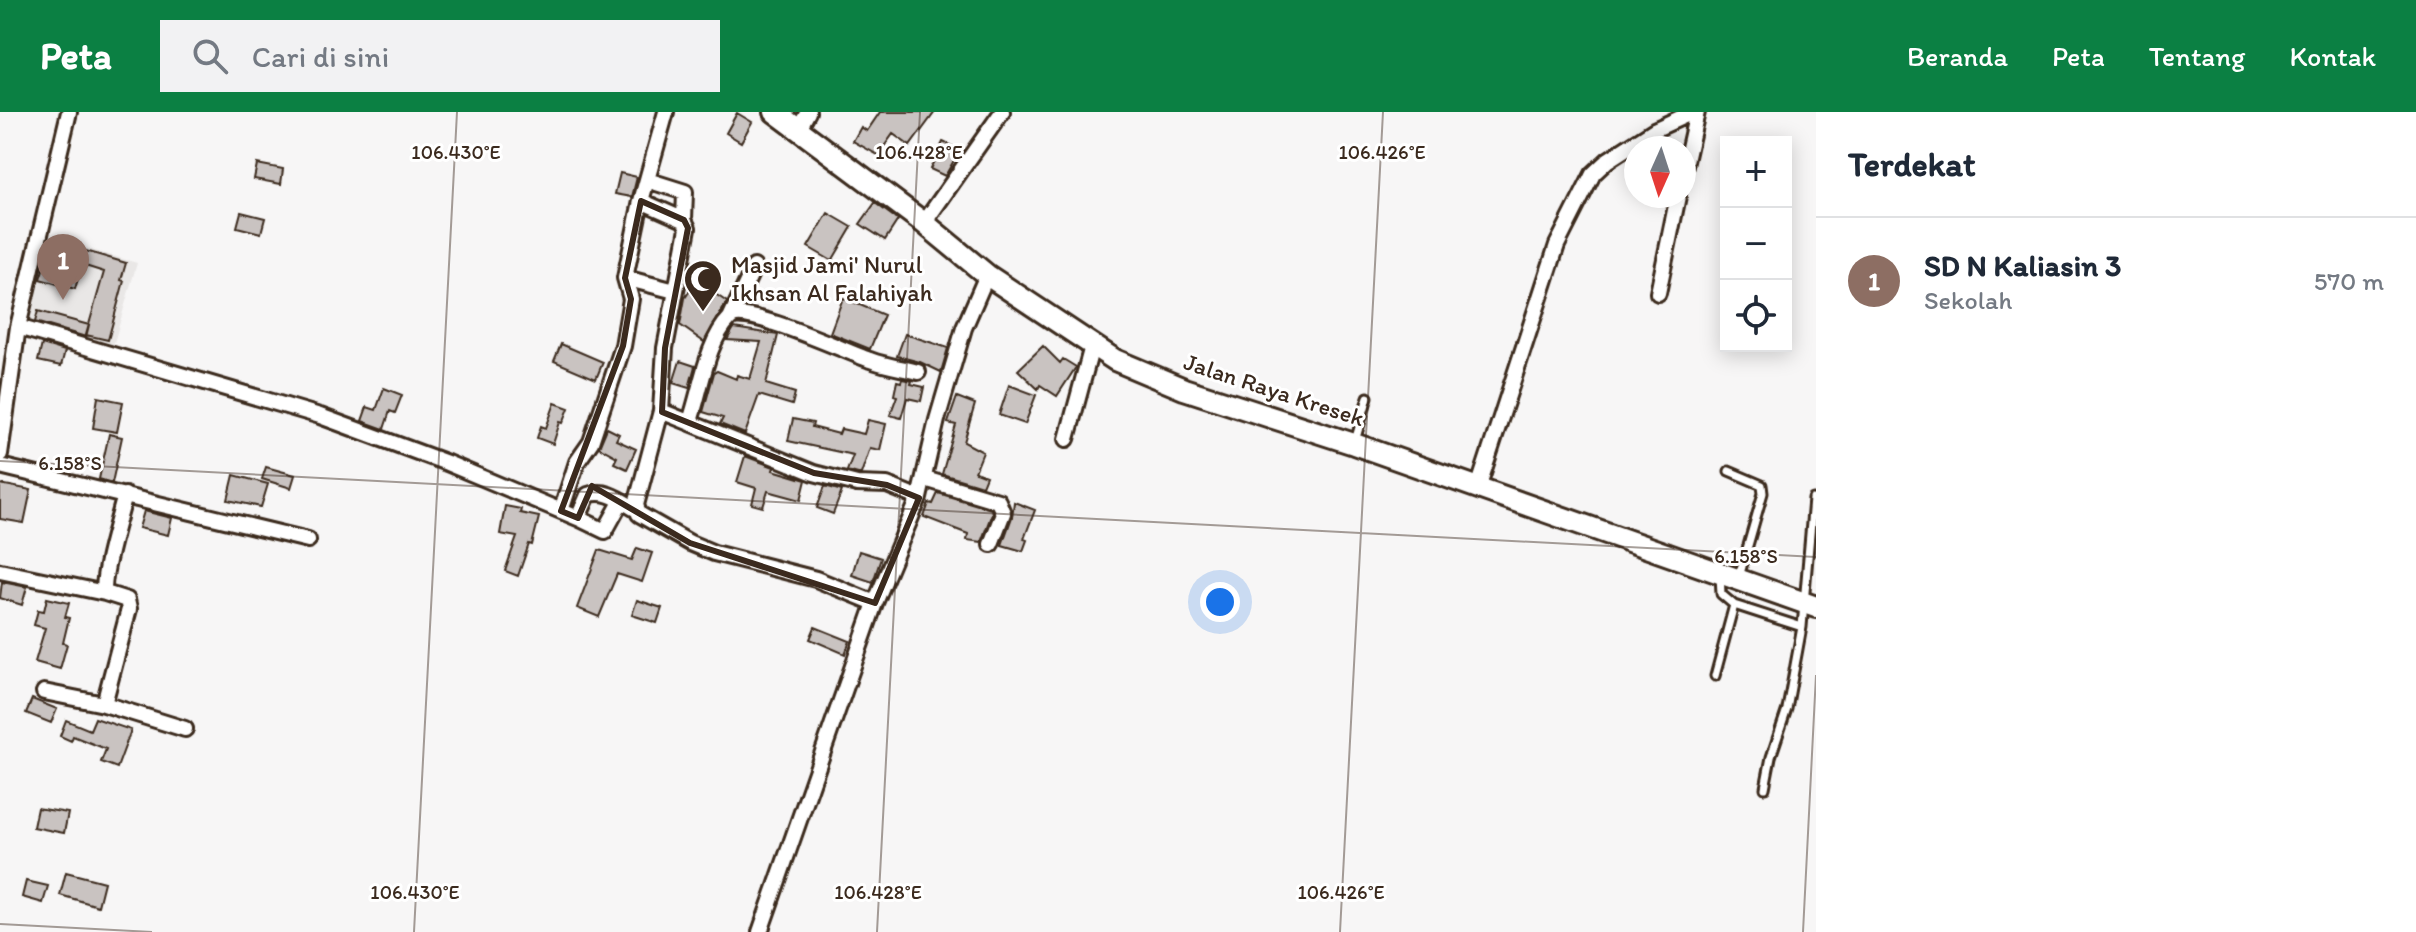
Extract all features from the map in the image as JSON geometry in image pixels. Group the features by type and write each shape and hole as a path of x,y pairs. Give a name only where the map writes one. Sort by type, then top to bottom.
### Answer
{"main road":[{"name":"Jalan Raya Kresek","path":"775,112 803,121 987,275 1115,360 1184,389 1354,444 1810,605"}],"street":[{"path":"0,454 18,327 69,112"},
{"path":"561,511 577,462 591,442 623,346 631,299 625,278 641,201 666,112"},
{"path":"924,223 1002,112"},
{"path":"1690,136 1695,112"},
{"path":"1478,488 1557,245 1593,174 1608,160 1656,129 1695,112"},
{"path":"637,510 661,411 665,348 688,228 684,220 685,192 647,180"},
{"path":"641,201 684,220"},
{"path":"1658,293 1676,208"},
{"path":"690,421 714,346 754,267"},
{"path":"760,932 875,603 919,498 937,420 964,328 987,275"},
{"path":"625,278 675,291"},
{"path":"730,318 748,315 782,325 874,362 918,372"},
{"path":"18,327 320,416 434,458 605,531 621,502"},
{"path":"1067,439 1092,346"},
{"path":"661,411 814,473 857,484 887,485 919,498"},
{"path":"0,466 308,540"},
{"path":"925,479 998,501 1003,513 991,544"},
{"path":"578,518 588,495 603,492 690,543 714,553 816,579 875,603"},
{"path":"105,593 105,567 113,548 125,495"},
{"path":"0,571 127,600 129,609 104,704"},
{"path":"44,692 104,704 185,729"}],"lane":[{"path":"1354,444 1368,397"},
{"path":"1729,471 1762,485 1763,493 1721,594 1734,605 1802,627"},
{"path":"1765,788 1771,757 1787,709 1802,627 1810,605 1813,499"},
{"path":"1715,676 1734,605"}],"highlighted area":[{"path":"641,201 684,220 688,228 665,348 662,412 814,473 887,485 919,498 875,603 690,543 592,486 578,518 561,511 623,346 631,299 625,278"}],"shaded area":[{"path":"48,237 137,263 111,353 22,327","holes":["52,241 126,263 122,277 48,255","44,258 81,268 75,288 39,278","103,276 124,282 108,340 86,335 84,342 34,328 38,312 89,325"]}],"building":[{"path":"880,112 935,112 910,146 893,134 878,155 853,141 861,127 867,131"},
{"path":"737,113 752,122 741,142 726,133"},
{"path":"943,142 960,150 945,176 930,169"},
{"path":"257,164 283,169 281,184 254,179"},
{"path":"620,173 637,177 632,197 615,194"},
{"path":"875,203 898,220 885,240 860,224"},
{"path":"241,212 265,218 261,233 237,227"},
{"path":"828,213 852,227 832,261 808,247"},
{"path":"52,241 126,263 108,340 86,335 104,272 82,265 75,289 40,279"},
{"name":"Masjid Jami' Nurul Ikhsan Al Falahiyah","path":"696,281 727,302 704,342 680,325 685,298"},
{"path":"843,298 884,315 870,349 830,333"},
{"path":"38,311 89,325 86,337 35,322"},
{"path":"734,328 778,335 766,384 795,393 792,405 759,395 745,434 720,424 723,418 703,412 714,373 717,371 736,379 737,375 750,379 761,342 727,340"},
{"path":"905,334 948,348 941,372 897,356"},
{"path":"42,344 65,351 61,366 38,361"},
{"path":"561,344 603,362 596,379 554,361"},
{"path":"1043,346 1060,363 1063,359 1076,367 1057,396 1040,385 1038,389 1018,370"},
{"path":"680,361 695,366 689,388 673,383"},
{"path":"902,379 924,387 921,401 907,398 901,418 890,415 897,396 894,395 897,381 901,382"},
{"path":"1009,385 1036,395 1025,424 999,415"},
{"path":"384,388 402,395 395,413 390,411 384,429 362,421 367,407 376,410"},
{"path":"98,397 123,402 117,432 93,428"},
{"path":"957,397 975,404 964,442 983,452 975,472 986,476 982,486 942,474 956,425 948,423"},
{"path":"555,403 569,408 563,423 560,422 553,444 537,438 541,426 546,428"},
{"path":"793,419 839,434 841,429 864,434 868,420 886,424 880,450 870,448 861,474 858,474 847,471 853,455 788,441"},
{"path":"607,428 619,434 616,440 636,449 627,469 614,463 617,457 599,447"},
{"path":"109,434 122,437 112,483 99,479"},
{"path":"745,456 774,467 773,470 806,480 801,500 768,491 763,507 752,504 756,488 737,482"},
{"path":"266,467 295,475 291,488 262,479"},
{"path":"234,475 268,484 261,507 228,500"},
{"path":"0,484 31,490 24,523 0,519"},
{"path":"825,486 842,491 833,514 817,508"},
{"path":"938,493 991,509 981,542 967,540 968,534 924,517 929,503 933,504"},
{"path":"1014,502 1035,510 1024,539 1027,540 1023,551 1002,545"},
{"path":"505,506 539,517 532,545 529,544 518,576 505,571 517,537 500,534"},
{"path":"144,511 172,518 168,535 139,528"},
{"path":"637,548 652,553 642,582 617,574 599,617 577,608 599,550 632,560"},
{"path":"859,551 881,558 873,582 852,575"},
{"path":"2,582 27,587 22,605 0,598"},
{"path":"47,598 69,603 63,643 67,644 60,669 35,662 45,628 34,625 38,610 44,611"},
{"path":"637,600 662,608 657,623 632,615"},
{"path":"815,627 850,641 845,654 810,639"},
{"path":"32,699 57,709 51,723 26,713"},
{"path":"95,718 131,730 117,768 101,762 106,749 73,736 71,741 60,736 66,720 90,730"},
{"path":"37,808 68,813 64,833 33,827"},
{"path":"66,872 104,882 98,906 60,895"},
{"path":"26,881 48,886 43,903 22,897"}],"place":[{"name":"SD N Kaliasin 3","path":"63,300"},
{"name":"Masjid Jami' Nurul Ikhsan Al Falahiyah","path":"703,313"}]}
